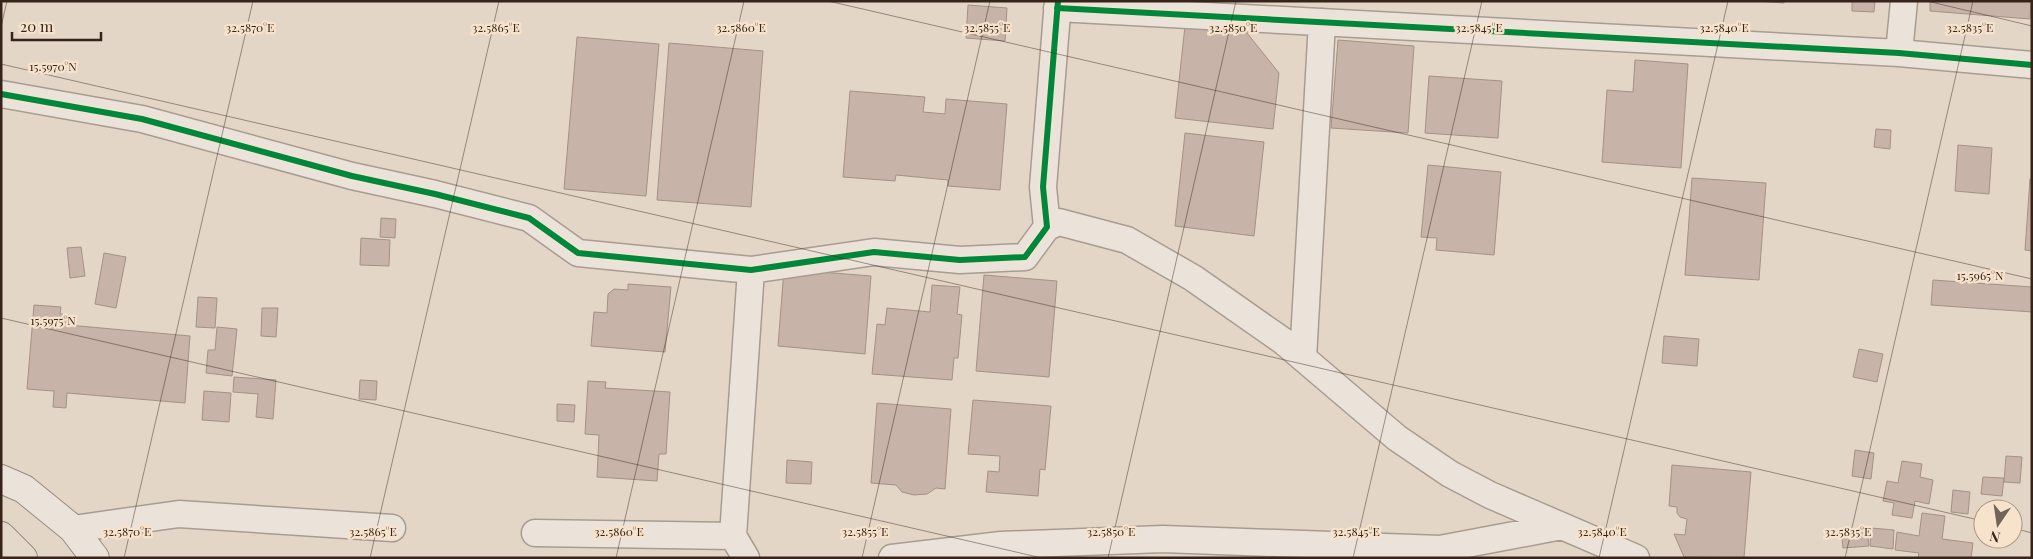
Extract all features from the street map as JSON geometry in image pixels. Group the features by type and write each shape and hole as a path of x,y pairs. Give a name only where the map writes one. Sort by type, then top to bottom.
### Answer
{"main road":[{"path":"1,536 23,558"}],"street":[{"path":"1899,53 1904,1"},
{"path":"1047,227 1043,187 1058,5 1322,22 1899,53 2032,65"},
{"path":"1303,358 1322,22"},
{"path":"1,94 142,119 352,176 435,194 529,218 578,253 751,270 874,252 960,260 1025,257 1047,227 1059,222 1127,240 1193,278 1283,341 1397,438 1450,474 1490,495 1636,558"},
{"path":"534,534 739,547 751,270"},
{"path":"1,478 24,489 73,530 95,558"},
{"path":"73,530 179,514 392,528"},
{"path":"892,558 1001,545 1163,539 1283,551 1513,546 1562,526"}],"building":[{"path":"1757,1 1784,1 1784,3"},
{"path":"1852,1 1875,1 1874,12 1852,11"},
{"path":"1930,1 2031,1 2030,19 1930,11"},
{"path":"968,5 1007,8 1005,41 966,38"},
{"path":"1185,26 1247,33 1279,73 1273,129 1175,118"},
{"path":"577,37 659,44 646,196 564,189"},
{"path":"1338,40 1414,46 1408,133 1331,128"},
{"path":"669,43 763,51 751,207 657,200"},
{"path":"1635,60 1688,64 1681,168 1602,162 1607,90 1633,92"},
{"path":"1429,76 1502,81 1498,138 1425,133"},
{"path":"850,91 925,97 923,112 945,114 946,99 1007,104 1000,190 948,186 948,180 896,175 895,181 843,177"},
{"path":"1876,129 1891,130 1890,149 1874,147"},
{"path":"1185,133 1264,142 1254,236 1175,226"},
{"path":"1958,145 1992,148 1989,194 1955,191"},
{"path":"1428,165 1501,172 1494,255 1436,250 1437,238 1421,237"},
{"path":"1692,178 1766,183 1759,280 1685,275"},
{"path":"2030,179 2032,179 2032,251 2025,250"},
{"path":"381,218 396,219 395,238 380,237"},
{"path":"361,238 390,240 389,266 360,265"},
{"path":"81,247 85,276 70,278 67,248"},
{"path":"104,253 126,257 116,308 95,304"},
{"path":"784,269 871,276 865,354 778,346"},
{"path":"984,275 1057,281 1049,377 976,371"},
{"path":"1933,280 2032,287 2032,312 1931,305"},
{"path":"628,284 671,287 665,352 591,346 594,312 607,313 608,294 614,289 628,290"},
{"path":"932,285 960,287 957,314 962,315 958,358 954,358 952,380 872,374 877,324 885,325 887,308 930,312"},
{"path":"198,297 217,298 215,328 196,327"},
{"path":"34,305 61,307 60,314 69,315 68,325 190,336 185,403 67,393 66,408 53,407 54,391 27,389"},
{"path":"262,308 278,308 276,337 261,336"},
{"path":"217,327 237,329 232,376 206,373 208,350 215,350"},
{"path":"1664,336 1699,339 1697,366 1662,363"},
{"path":"1859,349 1883,354 1877,382 1853,377"},
{"path":"234,377 276,380 273,419 256,417 258,394 233,392"},
{"path":"360,380 377,381 376,400 359,399"},
{"path":"588,381 606,382 605,388 670,392 666,454 659,454 657,481 597,477 599,435 585,434"},
{"path":"204,391 231,393 229,422 202,420"},
{"path":"973,400 1051,406 1045,470 1040,469 1038,496 986,492 988,471 999,472 1000,456 968,454"},
{"path":"877,403 951,409 945,489 936,488 927,494 914,495 902,492 896,485 871,483"},
{"path":"557,404 575,405 574,422 557,421"},
{"path":"1855,450 1874,453 1871,479 1852,476"},
{"path":"2006,456 2022,457 2020,483 2004,482"},
{"path":"787,460 812,462 811,484 786,483"},
{"path":"1902,461 1922,464 1920,477 1933,480 1929,504 1915,501 1912,518 1892,515 1894,503 1883,501 1887,481 1898,483"},
{"path":"1672,465 1751,472 1744,558 1684,557 1674,534 1685,535 1687,519 1680,517 1677,513 1677,507 1669,506"},
{"path":"1983,477 2004,478 2002,496 1981,494"},
{"path":"1953,490 1970,492 1968,514 1951,512"},
{"path":"1922,513 1945,516 1942,539 1973,543 1971,558 1918,558 1919,553 1895,550 1897,532 1919,536"},
{"path":"1867,528 1869,546 1843,548 1841,530"},
{"path":"1871,528 1894,530 1893,549 1870,546"}],"cycle path":[{"path":"1,94 142,119 352,176 435,194 529,218 578,253 751,270 874,252 960,260 1025,257 1047,227 1043,187 1058,1"},
{"path":"1057,8 1899,53 2032,65"}]}
